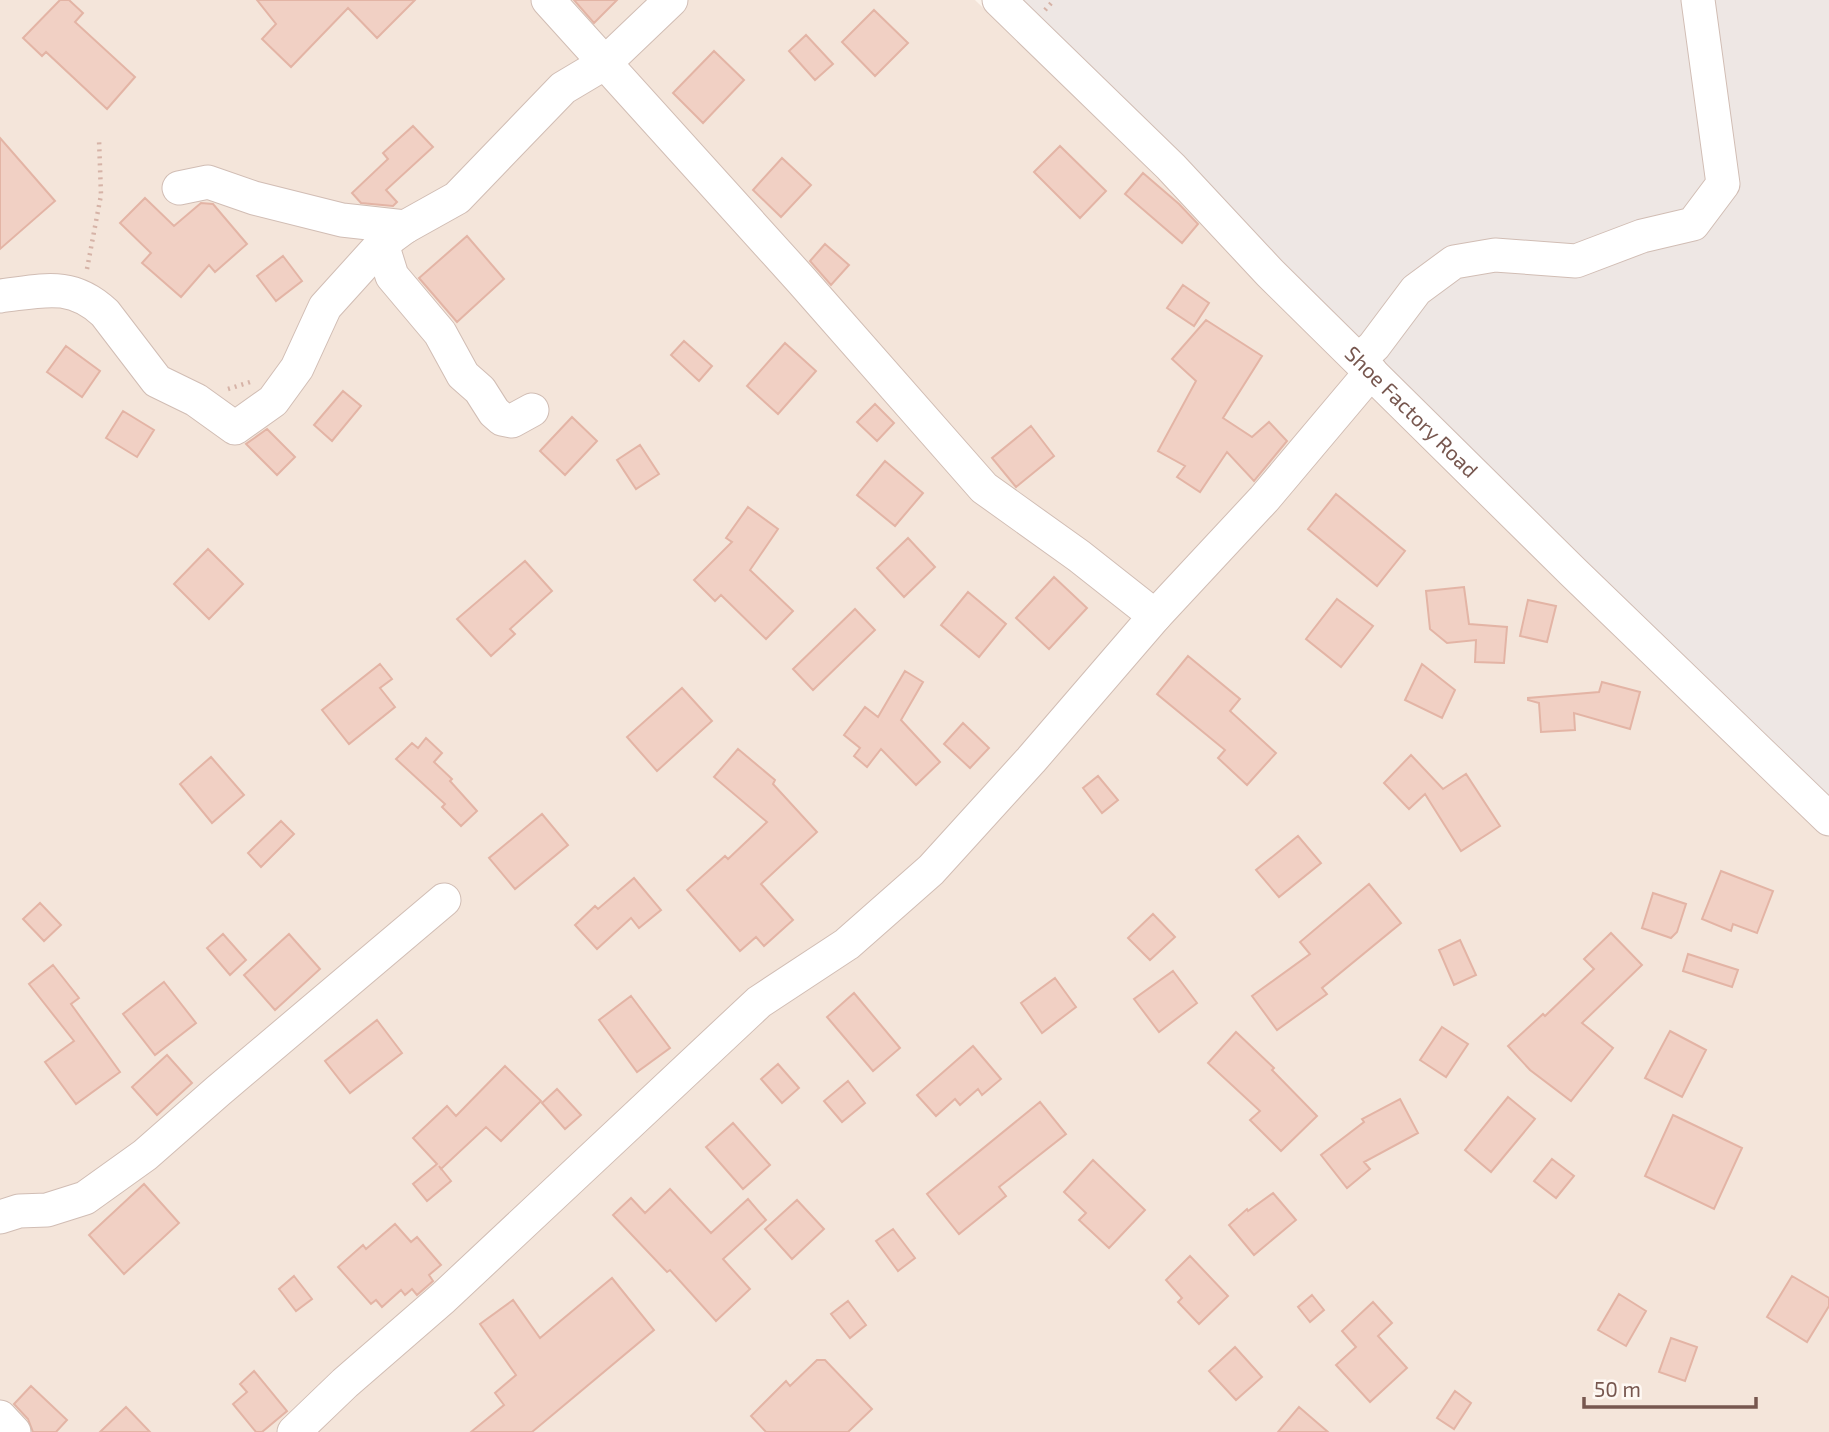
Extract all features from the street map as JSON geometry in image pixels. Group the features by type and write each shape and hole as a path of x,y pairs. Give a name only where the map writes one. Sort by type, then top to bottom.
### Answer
{"street":[{"path":"548,0 802,281 984,488 1079,556 1155,616"},
{"path":"0,296 51,289 67,291 94,303 105,313 157,381 196,400 235,428 273,401 297,368 325,307 393,235 457,198 563,88 605,62 671,0"},
{"name":"Shoe Factory Road","path":"999,0 1171,167 1269,272 1829,819"},
{"path":"294,1432 345,1383 453,1289 759,1002 847,944 931,870 1031,760 1155,616 1264,499 1365,366 1374,346 1416,290 1454,262 1495,255 1576,261 1643,236 1693,224 1723,184 1698,0"},
{"path":"179,188 208,182 254,198 393,235"},
{"path":"393,235 392,276 440,333 463,375 480,390 494,412 502,419 512,421 532,410"},
{"path":"0,1217 19,1211 47,1210 85,1198 145,1155 444,900"},
{"path":"0,1417 14,1432"}],"path":[{"path":"82,298 101,195 99,139"}],"shaded area":[{"path":"0,0 975,0 1829,835 1829,1432 0,1432"},
{"path":"1001,0 1829,0 1829,811"}],"building":[{"path":"60,0 69,0 83,13 75,22 135,77 107,109 46,52 42,56 23,38"},
{"path":"257,0 415,0 377,38 348,8 291,67 262,39 276,24"},
{"path":"574,0 617,0 594,23"},
{"path":"874,10 908,43 875,76 842,42"},
{"path":"806,35 833,64 815,80 789,51"},
{"path":"714,51 744,80 703,123 673,93"},
{"path":"413,126 433,147 386,190 397,202 393,206 361,203 352,193 388,159 383,153"},
{"path":"0,138 55,201 0,249"},
{"path":"1060,146 1106,191 1080,218 1034,172"},
{"path":"782,158 811,185 781,217 753,190"},
{"path":"1143,173 1198,224 1182,243 1125,194"},
{"path":"145,198 174,226 201,203 213,204 247,244 215,272 209,265 181,297 142,263 151,253 120,223"},
{"path":"467,236 504,279 457,322 419,278"},
{"path":"825,244 849,265 831,285 810,261"},
{"path":"283,256 302,281 276,301 257,276"},
{"path":"1183,285 1209,303 1194,326 1167,308"},
{"path":"1206,320 1262,356 1223,418 1252,437 1269,422 1287,441 1254,481 1227,452 1200,492 1177,477 1185,466 1158,451 1196,381 1172,359"},
{"path":"684,341 712,366 699,381 671,355"},
{"path":"785,343 816,371 778,414 747,386"},
{"path":"66,346 100,371 82,397 47,372"},
{"path":"343,391 361,406 332,441 314,425"},
{"path":"875,404 894,423 877,441 857,422"},
{"path":"123,411 154,430 137,457 106,438"},
{"path":"572,417 597,441 565,475 540,451"},
{"path":"1031,426 1054,456 1016,487 992,458"},
{"path":"267,429 295,457 277,475 246,444"},
{"path":"640,445 659,474 636,489 617,460"},
{"path":"885,461 923,493 895,526 857,495"},
{"path":"1336,494 1405,551 1377,586 1308,529"},
{"path":"748,507 778,529 750,570 793,611 766,639 721,595 715,601 694,580 732,542 726,538"},
{"path":"908,538 935,567 904,597 877,568"},
{"path":"208,549 243,584 209,619 174,584"},
{"path":"525,561 552,591 510,629 515,634 491,656 457,619"},
{"path":"1054,577 1087,608 1049,649 1016,618"},
{"path":"1464,587 1469,624 1507,627 1504,663 1475,662 1476,640 1447,643 1430,629 1426,591"},
{"path":"968,592 1006,624 979,657 941,625"},
{"path":"1337,599 1373,626 1341,667 1306,639"},
{"path":"1528,600 1556,606 1547,642 1520,636"},
{"path":"855,609 875,630 813,690 793,669"},
{"path":"1188,656 1240,699 1230,711 1276,753 1247,785 1218,758 1225,750 1157,694"},
{"path":"380,664 392,679 380,688 395,707 349,744 322,710"},
{"path":"1422,664 1455,690 1442,718 1405,700"},
{"path":"905,671 923,682 901,720 940,762 916,785 881,749 867,767 854,756 860,748 844,735 865,707 878,717"},
{"path":"1602,682 1640,692 1630,729 1574,713 1575,730 1541,732 1539,703 1528,698 1599,692"},
{"path":"682,688 712,721 657,771 627,737"},
{"path":"963,723 989,748 970,768 944,744"},
{"path":"426,738 442,753 434,762 452,779 450,781 477,811 461,826 442,807 445,804 396,759 412,743 418,748"},
{"path":"738,749 775,780 773,784 817,832 761,884 793,920 764,946 756,937 740,951 687,890 725,856 728,859 767,822 714,777"},
{"path":"1411,755 1443,789 1466,774 1500,826 1461,851 1425,794 1409,809 1384,783"},
{"path":"211,757 244,795 212,823 180,784"},
{"path":"1098,776 1118,800 1102,813 1083,788"},
{"path":"542,814 568,845 515,889 489,858"},
{"path":"281,821 294,834 261,867 248,853"},
{"path":"1298,836 1321,863 1279,897 1256,870"},
{"path":"1721,871 1773,891 1757,933 1733,924 1731,931 1702,919"},
{"path":"634,878 661,910 639,928 631,918 597,949 575,925 595,906 598,909"},
{"path":"1369,884 1401,923 1322,988 1327,994 1277,1030 1252,996 1310,954 1300,942"},
{"path":"1653,893 1686,904 1677,932 1671,938 1642,928"},
{"path":"40,903 61,925 44,941 23,919"},
{"path":"1153,914 1175,937 1150,960 1128,938"},
{"path":"1611,933 1642,965 1582,1023 1613,1048 1571,1101 1530,1070 1508,1046 1543,1014 1545,1016 1594,969 1584,959"},
{"path":"223,934 246,960 230,975 207,948"},
{"path":"289,934 320,969 275,1010 244,975"},
{"path":"1460,940 1476,975 1454,985 1439,950"},
{"path":"1688,954 1738,970 1732,987 1683,971"},
{"path":"53,965 79,998 71,1004 120,1072 76,1104 45,1062 74,1041 29,984"},
{"path":"1173,971 1197,1003 1159,1032 1134,999"},
{"path":"1055,978 1076,1007 1042,1033 1021,1003"},
{"path":"164,982 196,1023 155,1055 123,1014"},
{"path":"854,993 900,1048 873,1071 827,1017"},
{"path":"631,996 670,1048 637,1072 599,1020"},
{"path":"377,1020 402,1053 350,1093 325,1061"},
{"path":"1442,1027 1468,1044 1446,1077 1420,1060"},
{"path":"1670,1031 1706,1050 1682,1097 1645,1078"},
{"path":"1236,1032 1274,1068 1272,1070 1317,1116 1281,1151 1250,1120 1260,1111 1208,1063"},
{"path":"973,1046 1001,1079 982,1095 978,1089 960,1105 955,1099 936,1116 917,1095"},
{"path":"167,1055 192,1083 157,1115 132,1087"},
{"path":"778,1064 799,1088 782,1103 761,1079"},
{"path":"505,1066 541,1101 501,1141 486,1127 441,1169 451,1181 427,1201 413,1184 437,1164 413,1138 447,1106 456,1116"},
{"path":"848,1081 865,1103 842,1122 824,1101"},
{"path":"557,1089 581,1115 565,1129 542,1103"},
{"path":"1508,1097 1535,1119 1491,1172 1465,1150"},
{"path":"1400,1099 1418,1133 1364,1162 1370,1169 1347,1188 1321,1155 1364,1122 1362,1119"},
{"path":"1040,1102 1066,1134 999,1187 1006,1196 959,1234 927,1194"},
{"path":"1673,1115 1742,1148 1714,1209 1645,1176"},
{"path":"733,1123 770,1165 743,1189 706,1147"},
{"path":"1552,1159 1574,1176 1556,1198 1534,1181"},
{"path":"1093,1160 1145,1210 1109,1248 1079,1220 1086,1213 1064,1192"},
{"path":"144,1184 179,1223 124,1274 89,1235"},
{"path":"670,1189 711,1233 748,1199 766,1220 723,1259 750,1289 716,1321 670,1270 667,1272 613,1215 631,1198 645,1213"},
{"path":"1273,1193 1296,1220 1254,1255 1229,1225 1247,1209 1248,1211"},
{"path":"797,1200 824,1229 792,1259 765,1229"},
{"path":"395,1224 411,1242 417,1237 441,1265 429,1275 433,1281 417,1295 412,1289 405,1295 401,1290 382,1307 376,1300 371,1304 338,1267 363,1245 366,1249"},
{"path":"893,1229 915,1258 898,1271 876,1241"},
{"path":"1190,1256 1228,1296 1199,1324 1178,1302 1182,1298 1166,1280"},
{"path":"294,1276 312,1299 296,1311 279,1289"},
{"path":"1792,1276 1829,1298 1829,1306 1807,1342 1767,1317"},
{"path":"612,1278 654,1330 532,1432 471,1432 504,1405 495,1393 516,1375 480,1324 513,1300 540,1338"},
{"path":"1619,1294 1646,1311 1626,1346 1598,1330"},
{"path":"1312,1295 1324,1310 1310,1322 1298,1307"},
{"path":"848,1301 866,1325 850,1338 831,1314"},
{"path":"1373,1302 1392,1323 1378,1336 1407,1368 1370,1402 1336,1365 1356,1347 1342,1331"},
{"path":"1671,1338 1697,1347 1685,1381 1659,1372"},
{"path":"1235,1347 1262,1377 1236,1400 1209,1371"},
{"path":"817,1360 825,1360 872,1409 848,1432 766,1432 751,1416 786,1381 790,1386"},
{"path":"254,1371 287,1411 262,1432 256,1432 233,1404 247,1392 240,1384"},
{"path":"31,1386 67,1420 56,1432 33,1432 28,1419 14,1404"},
{"path":"1455,1391 1471,1403 1454,1429 1437,1418"},
{"path":"126,1407 150,1432 100,1432"},
{"path":"1299,1407 1328,1432 1278,1432"}]}
